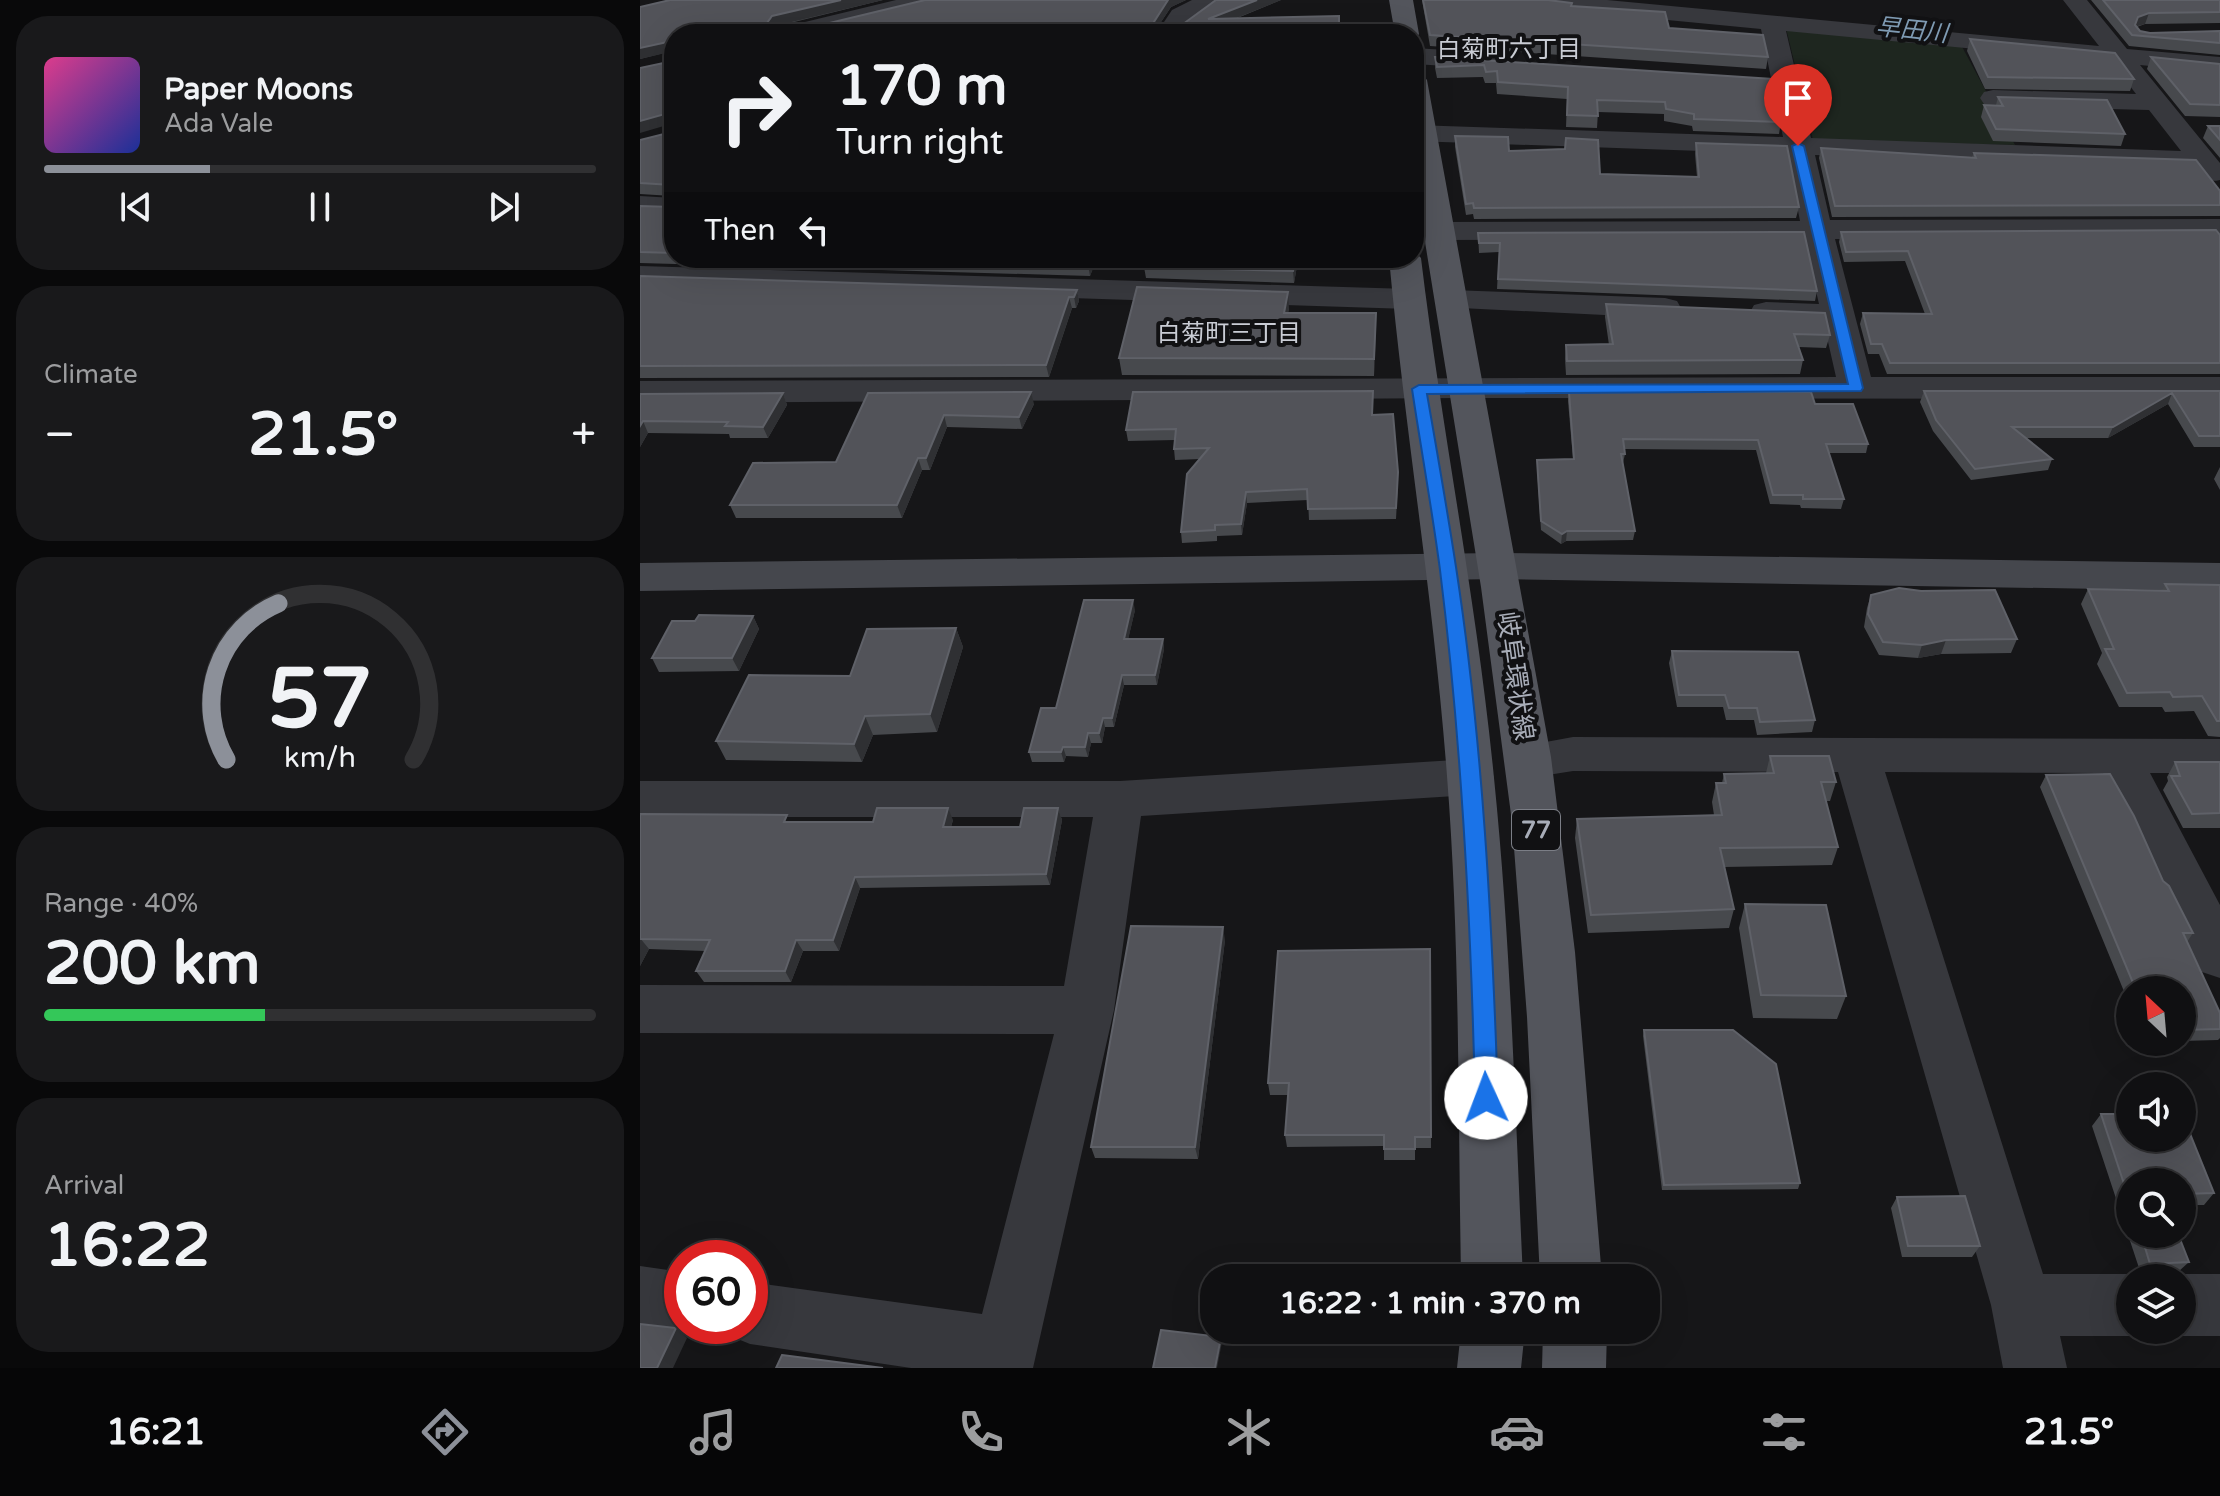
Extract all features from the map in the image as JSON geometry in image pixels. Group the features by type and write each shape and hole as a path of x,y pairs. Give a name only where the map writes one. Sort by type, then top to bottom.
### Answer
{"main road":[{"path":"1401,0 1405,24"},
{"name":"岐阜環状線","path":"1424,164 1451,300 1442,388 1448,569 1471,777 1482,949 1492,1264"},
{"name":"岐阜環状線","path":"1406,268 1409,299 1442,388 1500,566 1529,760 1549,948 1570,1264"},
{"path":"1489,1368 1492,1344"},
{"path":"1574,1368 1575,1344"}],"street":[{"path":"824,0 865,24"},
{"path":"825,24 925,0"},
{"path":"1174,24 1180,15 1211,0"},
{"path":"1532,0 1772,24 2220,51"},
{"path":"1708,0 2111,44 2220,65"},
{"path":"2075,0 2212,171"},
{"path":"1772,24 1856,388"},
{"path":"2111,44 2147,34"},
{"path":"1424,57 1524,63"},
{"path":"1753,79 1784,81"},
{"path":"1993,98 2157,102"},
{"path":"2175,127 2205,127"},
{"path":"1424,133 1798,146 2212,171"},
{"path":"640,205 664,206"},
{"path":"1437,231 2220,228"},
{"path":"640,275 1409,299"},
{"path":"1451,300 1839,315"},
{"path":"640,392 2220,388"},
{"path":"640,577 1500,566 2220,577"},
{"path":"1529,760 1573,754 2220,756"},
{"path":"1856,755 2022,1305 2035,1368"},
{"path":"2118,756 2220,956"},
{"path":"640,799 1120,799 1471,777"},
{"path":"768,1316 1004,1359 1087,1010 1120,799"},
{"path":"640,1009 1087,1010"},
{"path":"640,1297 664,1300"},
{"path":"2022,1305 2116,1305"},
{"path":"2196,1305 2220,1305"}],"shaded area":[{"path":"1786,28 1960,43 2015,145 1813,140"}],"building":[{"path":"670,0 841,0 772,16 768,24 664,24 664,43 640,48 640,7"},
{"path":"925,0 1168,0 1153,24 825,24"},
{"path":"1216,0 1257,0 1208,19 1339,16 1339,24 1183,24"},
{"path":"1423,0 1548,0 1572,3 1571,6 1665,12 1669,28 1763,35 1768,57 1430,35"},
{"path":"2103,0 2220,0 2220,12 2149,13 2138,17 2135,25 2140,31 2150,33 2220,31 2220,43 2132,35"},
{"path":"1970,39 2115,53 2134,79 1988,77"},
{"path":"1435,57 1773,79 1781,122 1694,119 1694,114 1666,109 1665,102 1597,100 1598,116 1567,115 1568,87 1498,82 1497,71 1486,72 1484,65 1437,67"},
{"path":"2151,57 2220,64 2220,105 2190,104"},
{"path":"664,63 664,114 640,121 640,68"},
{"path":"1998,97 2107,100 2125,134 1996,129 1984,105 2003,106"},
{"path":"2208,126 2220,126 2220,140"},
{"path":"664,134 664,184 640,183 640,140"},
{"path":"1455,136 1508,137 1509,151 1565,149 1566,138 1598,140 1600,174 1699,177 1696,143 1787,146 1799,207 1474,208 1473,203 1466,204"},
{"path":"1821,148 1976,158 1974,153 2196,160 2220,191 2220,205 1835,206"},
{"path":"640,206 664,207 664,253 640,252"},
{"path":"2216,230 2220,235 2220,363 1890,363 1882,344 1871,344 1863,313 1932,314 1908,251 1846,252 1841,232"},
{"path":"1804,232 1817,291 1498,279 1500,243 1479,243 1478,233"},
{"path":"1181,268 1294,268 1293,271"},
{"path":"640,276 1077,290 1074,297 1069,297 1046,365 640,366"},
{"path":"1137,287 1288,292 1284,313 1376,313 1374,359 1119,358"},
{"path":"1606,304 1825,313 1830,335 1794,334 1803,360 1567,361 1566,345 1613,344"},
{"path":"1373,391 1372,415 1393,414 1398,472 1396,508 1308,509 1307,489 1246,492 1241,524 1215,525 1215,530 1181,532 1187,474 1209,448 1174,449 1176,429 1126,430 1133,392"},
{"path":"1924,391 2220,391 2220,436 2199,436 2172,393 2113,427 2012,427 2052,459 1975,469 1936,420"},
{"path":"1031,392 1019,417 944,415 926,458 918,458 897,505 730,505 753,463 836,462 868,393"},
{"path":"1569,392 1811,392 1815,404 1853,404 1868,444 1826,444 1844,499 1803,499 1803,495 1773,495 1758,440 1623,439 1625,454 1621,454 1635,531 1567,531 1562,534 1541,521 1537,460 1574,459"},
{"path":"783,393 763,427 725,426 728,422 643,421 640,426 640,394"},
{"path":"2165,584 2220,585 2220,721 2217,721 2202,696 2173,697 2170,692 2127,693 2105,649 2114,649 2088,589 2169,591"},
{"path":"1899,588 1921,591 1995,590 2017,639 1946,640 1922,645 1883,642 1868,614 1871,595"},
{"path":"1084,600 1133,600 1124,639 1163,639 1155,675 1122,675 1112,718 1103,718 1099,733 1088,733 1085,747 1063,747 1061,752 1029,752 1041,708 1056,708"},
{"path":"699,615 753,616 732,658 652,658 672,621 695,621"},
{"path":"956,628 930,714 865,716 854,744 716,741 749,675 850,676 867,629"},
{"path":"1672,651 1798,652 1815,720 1760,722 1757,708 1729,708 1725,695 1679,695"},
{"path":"1770,756 1829,756 1836,782 1821,782 1838,847 1720,848 1734,909 1591,915 1577,819 1722,815 1716,783 1726,783 1724,774 1774,773"},
{"path":"2175,762 2220,762 2220,813 2192,814 2171,776 2180,776"},
{"path":"2110,774 2134,816 2163,881 2169,886 2193,933 2183,933 2220,1013 2220,1029 2196,1030 2196,976 2130,976 2046,775"},
{"path":"877,808 948,808 943,827 1020,827 1024,808 1058,808 1046,874 855,877 833,940 796,940 785,971 696,971 710,940 640,939 640,814 787,815 784,822 873,822"},
{"path":"1745,904 1826,905 1846,996 1761,995"},
{"path":"1131,926 1223,927 1195,1147 1091,1147"},
{"path":"1430,949 1431,1137 1415,1137 1415,1149 1384,1149 1384,1135 1285,1135 1289,1083 1268,1083 1278,951"},
{"path":"1644,1030 1733,1030 1776,1064 1800,1183 1664,1185"},
{"path":"2101,1114 2116,1114 2116,1152 2196,1152 2196,1149 2214,1193 2196,1194 2196,1168 2119,1168"},
{"path":"1965,1196 1980,1246 1908,1246 1897,1197"},
{"path":"2145,1248 2184,1248 2189,1262 2150,1264"},
{"path":"640,1324 664,1327 664,1344 668,1344 657,1368 640,1368"},
{"path":"1161,1330 1200,1335 1200,1344 1220,1344 1215,1368 1153,1368"},
{"path":"782,1355 883,1368 776,1368"}],"district":[{"name":"白菊町六丁目","path":"1509,49"},
{"name":"白菊町三丁目","path":"1229,333"}],"route":[{"path":"1486,1098 1482,949 1471,777 1448,569 1419,389 1856,388 1798,146"}],"water label":[{"name":"早田川","path":"1912,30"}]}
